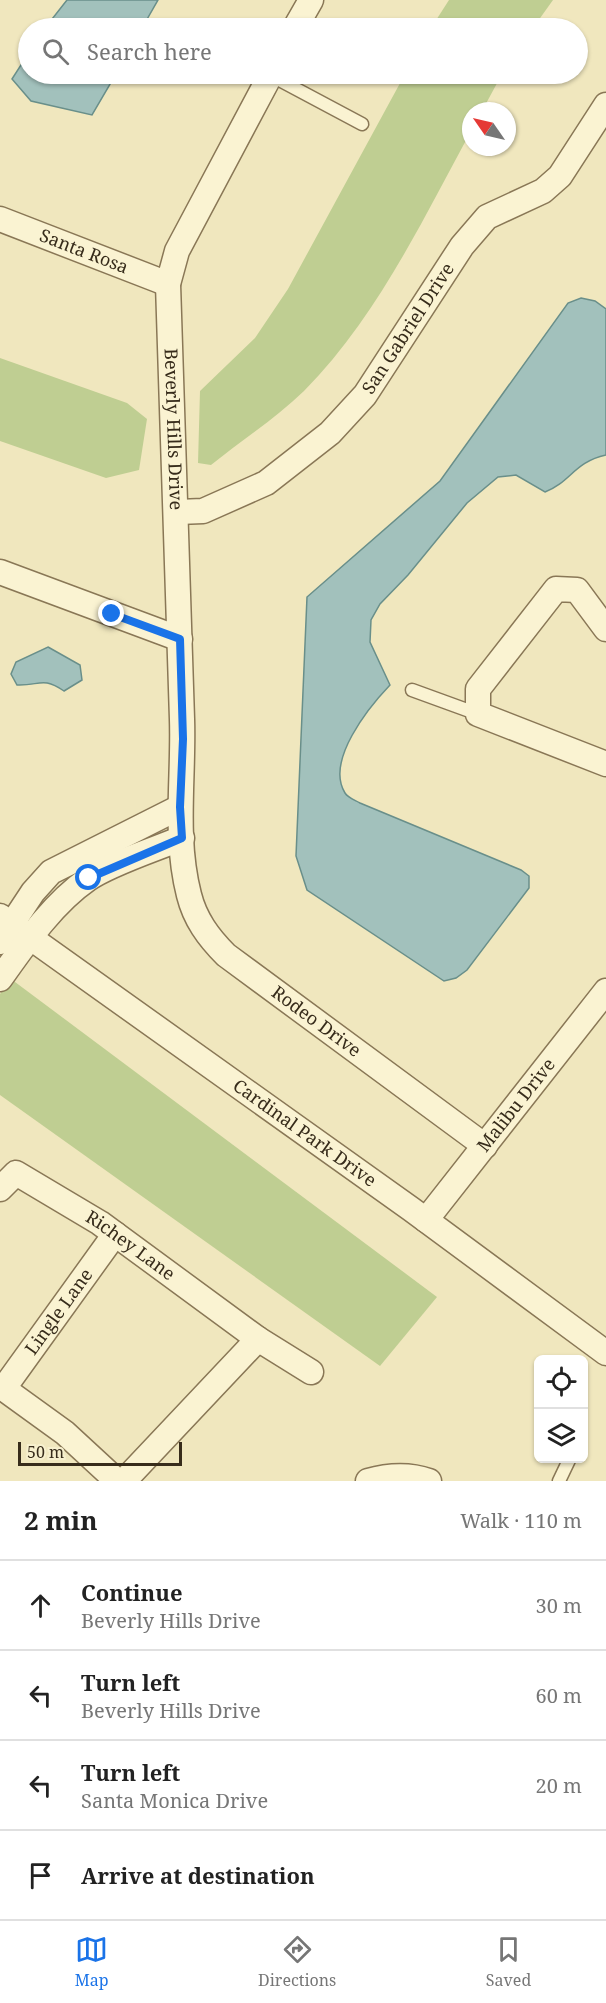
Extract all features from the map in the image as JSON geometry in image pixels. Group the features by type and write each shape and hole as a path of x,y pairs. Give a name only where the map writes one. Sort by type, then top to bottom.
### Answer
{"street":[{"path":"301,18 311,0"},
{"name":"Beverly Hills Drive","path":"184,870 180,807 183,739 178,512 168,284 177,251 265,84"},
{"name":"San Gabriel Drive","path":"178,512 203,511 266,483 330,433 365,395 469,238 487,217 543,191 560,176 603,118"},
{"name":"Santa Rosa","path":"0,219 168,284"},
{"path":"0,572 180,639"},
{"path":"606,629 577,590 556,589 478,689 478,714 606,764"},
{"path":"0,979 10,930 51,872 180,807"},
{"path":"10,930 89,878 182,838"},
{"name":"Rodeo Drive","path":"184,870 196,917 226,955 485,1146"},
{"name":"Cardinal Park Drive","path":"10,930 426,1220 606,1353"},
{"name":"Malibu Drive","path":"426,1220 606,991"},
{"name":"Richey Lane","path":"8,1181 115,1234 258,1338 311,1372"},
{"name":"Lingle Lane","path":"2,1387 115,1234"},
{"path":"124,1481 258,1338"},
{"path":"2,1387 65,1433 117,1481"},
{"path":"368,1481 385,1476 416,1476 429,1481"}],"lane":[{"path":"288,84 362,124"},
{"path":"412,690 478,714"},
{"path":"559,1481 568,1463"}],"green space":[{"path":"449,0 553,0 540,18 437,18"},
{"path":"400,84 497,84 487,102 462,102 462,148 416,233 354,332 304,391 282,411 211,465 198,463 200,391 255,338 288,289"},
{"path":"0,358 127,403 147,419 139,470 106,478 0,441"},
{"path":"11,979 437,1297 380,1366 0,1095 0,994"}],"water":[{"path":"67,0 158,0 148,18 53,18"},
{"path":"18,70 18,84 110,84 92,115 31,101 12,79"},
{"path":"581,298 595,301 606,309 606,455 587,462 554,488 545,492 516,475 498,477 467,503 408,575 380,604 371,620 370,642 390,685 361,720 345,751 341,766 340,780 345,793 352,799 521,870 529,876 529,888 467,970 456,978 444,981 307,890 296,856 307,597 440,481 568,303"},
{"path":"48,647 80,665 82,680 64,691 46,683 17,685 11,674 16,662"}],"route":[{"path":"89,878 182,838 180,807 183,739 180,639 112,614"}]}
